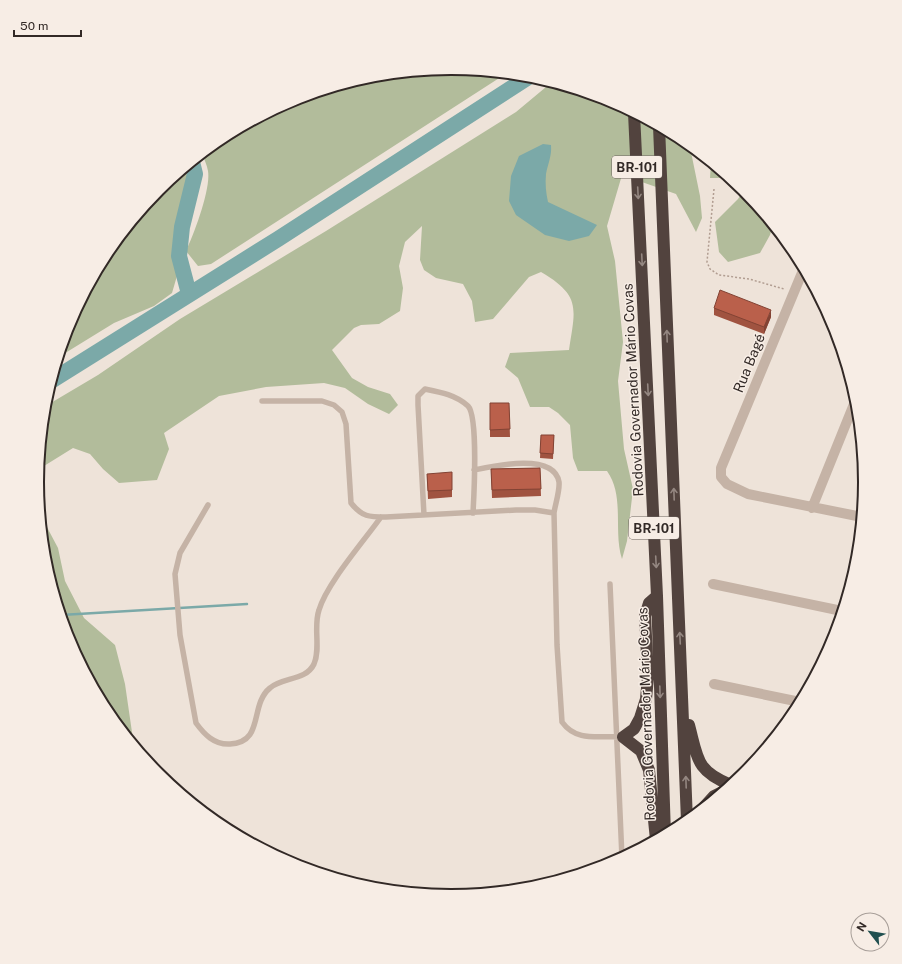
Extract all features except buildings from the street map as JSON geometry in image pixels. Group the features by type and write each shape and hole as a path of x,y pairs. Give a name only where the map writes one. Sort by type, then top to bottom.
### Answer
{"highway":[{"name":"Rodovia Governador Mário Covas","path":"634,119 657,596 665,827"},
{"name":"BR-101","path":"659,133 687,813"},
{"path":"655,833 649,770 641,751 620,737 634,729 640,718 646,699 648,676 645,616 649,603 657,596"},
{"path":"683,705 698,760 706,771 718,780 725,783"}],"street":[{"name":"Rua Bagé","path":"801,275 722,468 721,477 727,484 748,494 812,508"},
{"path":"851,410 812,508 856,516"},
{"path":"713,584 837,610"},
{"path":"714,684 794,701"}],"lane":[{"path":"424,515 418,396 425,389 456,397 469,407 474,424 473,513"},
{"path":"262,401 322,400 334,405 342,412 346,424 352,503 359,512 369,517 535,510 554,514"},
{"path":"474,470 501,465 538,463 552,470 559,482 554,514 557,645 562,722 567,730 579,735 591,737 620,737"},
{"path":"208,505 176,562 175,574 177,604 184,661 196,723 204,734 215,741 227,744 238,744 246,739 252,731 256,722 261,696 269,688 276,683 301,676 308,672 314,664 317,623 321,604 335,581 381,517"},
{"path":"610,584 620,737 622,851"}],"path":[{"path":"714,189 707,262 710,270 719,275 749,279 794,292"}],"green space":[{"path":"451,75 500,78 211,264 198,266 186,251 197,223 207,189 208,171 204,158 271,117 295,106 346,89 398,78 424,76"},
{"path":"546,87 582,97 631,117 691,154 700,196 702,218 696,232 676,194 622,175 607,226 615,261 623,342 618,381 624,449 633,489 627,541 622,559 618,537 616,491 607,471 578,471 573,458 570,425 558,413 549,407 530,407 518,378 505,367 510,353 569,350 574,314 573,305 569,296 564,289 541,272 529,277 493,319 475,322 472,301 463,284 436,278 424,270 420,260 422,226 405,242 399,266 403,288 400,311 379,324 361,325 354,328 332,350 352,378 368,387 390,394 398,405 389,414 368,404 345,388 324,383 266,387 219,396 164,433 169,449 157,480 119,483 103,469 90,454 73,448 45,466 47,429 52,402 98,375 180,319 326,231 516,112"},
{"path":"711,169 721,178 710,178"},
{"path":"189,171 186,192 175,225 174,249 179,269 172,293 154,306 114,323 65,353 86,302 113,256 128,234 145,214 163,194"},
{"path":"740,195 771,231 760,253 728,262 719,252 715,222"},
{"path":"46,526 58,548 65,581 84,618 115,645 125,684 132,735 99,685 75,638 58,587"}],"water":[{"path":"543,144 551,145 546,178 548,202 597,225 589,236 569,241 545,235 516,215 509,201 511,176 519,156"}],"waterway":[{"path":"58,377 278,239 522,81"},
{"path":"189,294 179,256 182,227 195,174 193,167"},
{"path":"67,615 247,604"}]}
